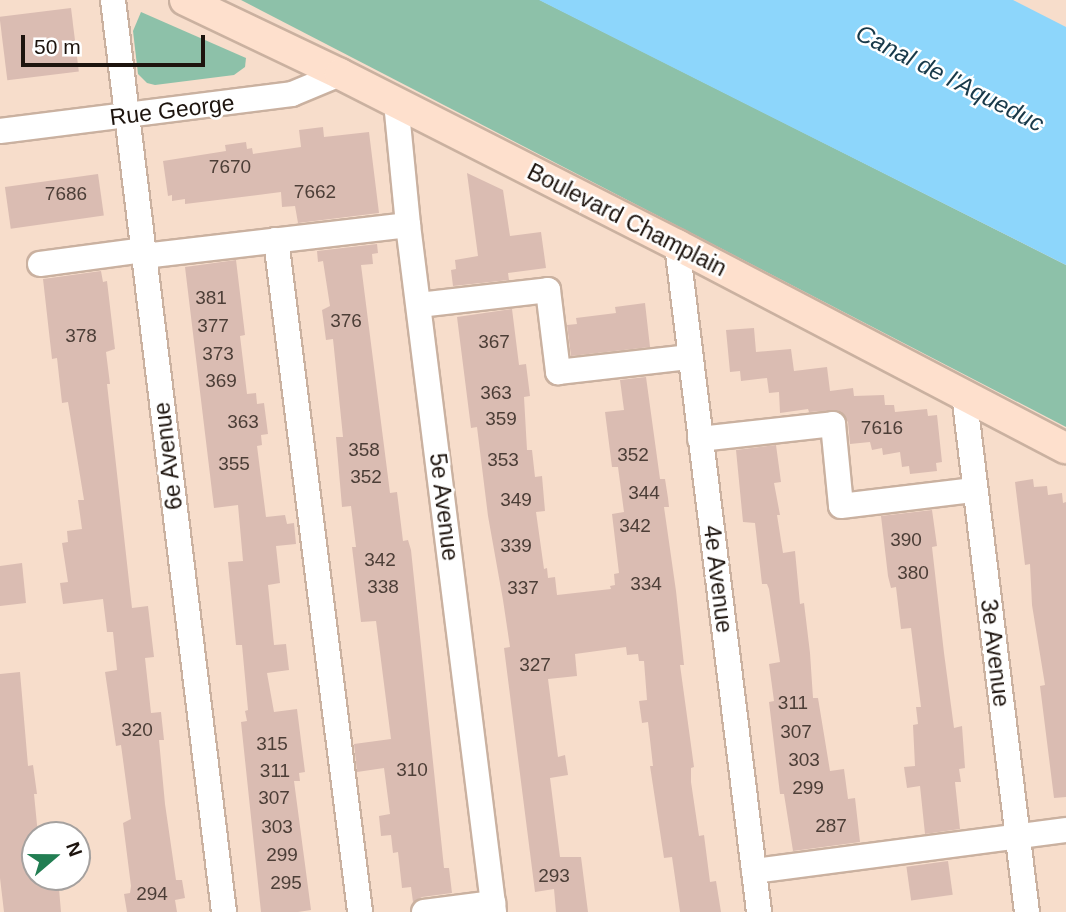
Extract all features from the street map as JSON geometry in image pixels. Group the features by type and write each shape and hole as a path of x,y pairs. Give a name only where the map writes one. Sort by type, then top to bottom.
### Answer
{"main road":[{"name":"Boulevard Champlain","path":"184,0 396,102 1066,448"}],"street":[{"name":"6e Avenue","path":"113,0 224,912"},
{"name":"Rue George","path":"0,131 292,94 340,74"},
{"name":"5e Avenue","path":"396,102 408,225 493,908"},
{"path":"40,264 408,225"},
{"path":"276,240 360,912"},
{"name":"4e Avenue","path":"677,245 759,912"},
{"path":"419,305 548,290 558,372 690,357"},
{"name":"3e Avenue","path":"964,394 1027,912"},
{"path":"700,439 833,424 841,506 974,490"},
{"path":"754,871 1066,830"},
{"path":"424,912 493,908"}],"green space":[{"path":"241,0 540,0 1066,265 1066,427"},
{"path":"141,12 246,58 245,67 234,75 155,85 147,83 138,74 133,31"}],"water":[{"name":"Canal de l'Aqueduc","path":"539,0 1013,0 1066,27 1066,265"}],"building":[{"path":"71,8 79,72 7,80 0,17"},
{"path":"323,127 324,137 369,132 379,213 298,223 295,206 282,207 281,192 185,204 185,199 172,201 172,195 168,196 163,161 226,151 225,145 246,142 247,149 252,148 253,154 301,147 299,130"},
{"path":"467,173 503,190 510,236 541,232 546,268 508,273 509,280 453,286 451,270 456,269 455,260 478,256"},
{"path":"98,174 104,216 11,229 5,187"},
{"path":"377,244 378,253 372,254 373,264 361,265 390,493 397,492 403,541 408,540 411,550 444,868 449,868 452,893 422,897 413,902 411,887 402,888 398,852 393,853 391,835 381,836 379,816 390,814 384,768 357,772 354,744 391,739 376,621 361,622 352,547 356,547 351,506 342,507 336,437 343,437 333,339 326,340 322,310 330,306 323,261 318,262 317,251"},
{"path":"236,260 245,335 240,336 247,394 256,393 257,404 264,403 268,434 261,435 262,445 257,446 266,517 285,515 287,524 294,523 296,544 276,546 280,583 268,585 274,645 286,644 289,670 267,673 274,712 297,709 305,772 299,773 300,781 294,781 311,910 298,912 261,912 241,722 247,721 245,711 248,710 242,645 236,645 228,562 243,561 238,505 214,508 185,267"},
{"path":"101,271 103,282 107,281 115,349 106,352 110,384 107,384 132,608 148,606 154,657 145,658 151,713 161,712 164,740 159,740 165,804 176,880 182,880 185,898 175,900 177,912 127,912 124,894 130,893 131,886 123,823 131,819 121,745 116,746 105,672 117,670 113,632 107,632 103,599 63,604 60,583 68,582 62,543 68,542 67,531 82,529 78,500 84,500 68,402 62,403 57,358 52,359 43,279"},
{"path":"645,303 650,347 571,356 567,325 577,324 576,318 616,313 615,307"},
{"path":"512,309 519,365 526,364 530,396 524,397 527,450 532,450 535,477 542,476 545,511 536,512 544,569 547,568 548,578 555,577 557,595 611,589 610,586 615,585 614,574 619,573 612,514 624,512 618,467 612,467 605,412 624,410 620,380 646,377 660,479 665,479 669,507 664,507 684,665 680,665 694,767 691,768 691,782 699,836 704,835 710,882 716,881 721,912 680,912 672,857 664,858 650,766 653,766 648,722 642,723 639,701 647,700 644,661 639,661 638,654 627,655 626,647 575,654 577,676 548,679 558,757 565,755 568,775 550,778 560,857 581,857 588,912 556,912 554,889 535,892 504,648 510,647 488,516 477,427 471,428 457,317"},
{"path":"754,328 756,352 791,349 794,371 827,367 830,391 853,388 854,396 884,395 885,405 894,405 895,412 927,409 928,416 937,415 942,462 936,463 937,471 910,474 909,466 902,467 900,452 883,455 882,448 872,450 870,442 850,444 848,422 838,410 809,412 808,409 780,413 779,392 769,393 767,378 741,381 740,371 730,372 726,330"},
{"path":"776,445 781,482 774,483 780,515 777,515 783,553 795,551 800,604 804,603 813,698 818,698 830,771 844,769 848,799 855,798 860,842 793,851 784,794 780,794 769,702 774,701 769,664 780,662 769,589 767,584 762,584 755,523 743,522 736,450"},
{"path":"1033,479 1034,487 1047,486 1048,495 1062,493 1063,503 1066,502 1066,797 1054,798 1040,686 1045,685 1032,605 1030,564 1025,565 1015,482"},
{"path":"932,510 937,546 932,547 944,653 954,728 962,726 965,768 959,769 961,782 955,782 960,829 925,834 920,786 907,788 904,767 915,766 913,725 918,724 916,707 921,707 911,628 901,629 896,587 891,588 888,576 881,516"},
{"path":"22,563 26,603 0,606 0,566"},
{"path":"20,672 28,766 33,765 37,794 34,794 37,821 21,821 21,891 59,891 61,912 4,912 0,878 0,674"},
{"path":"948,861 953,895 911,901 906,867"}]}
